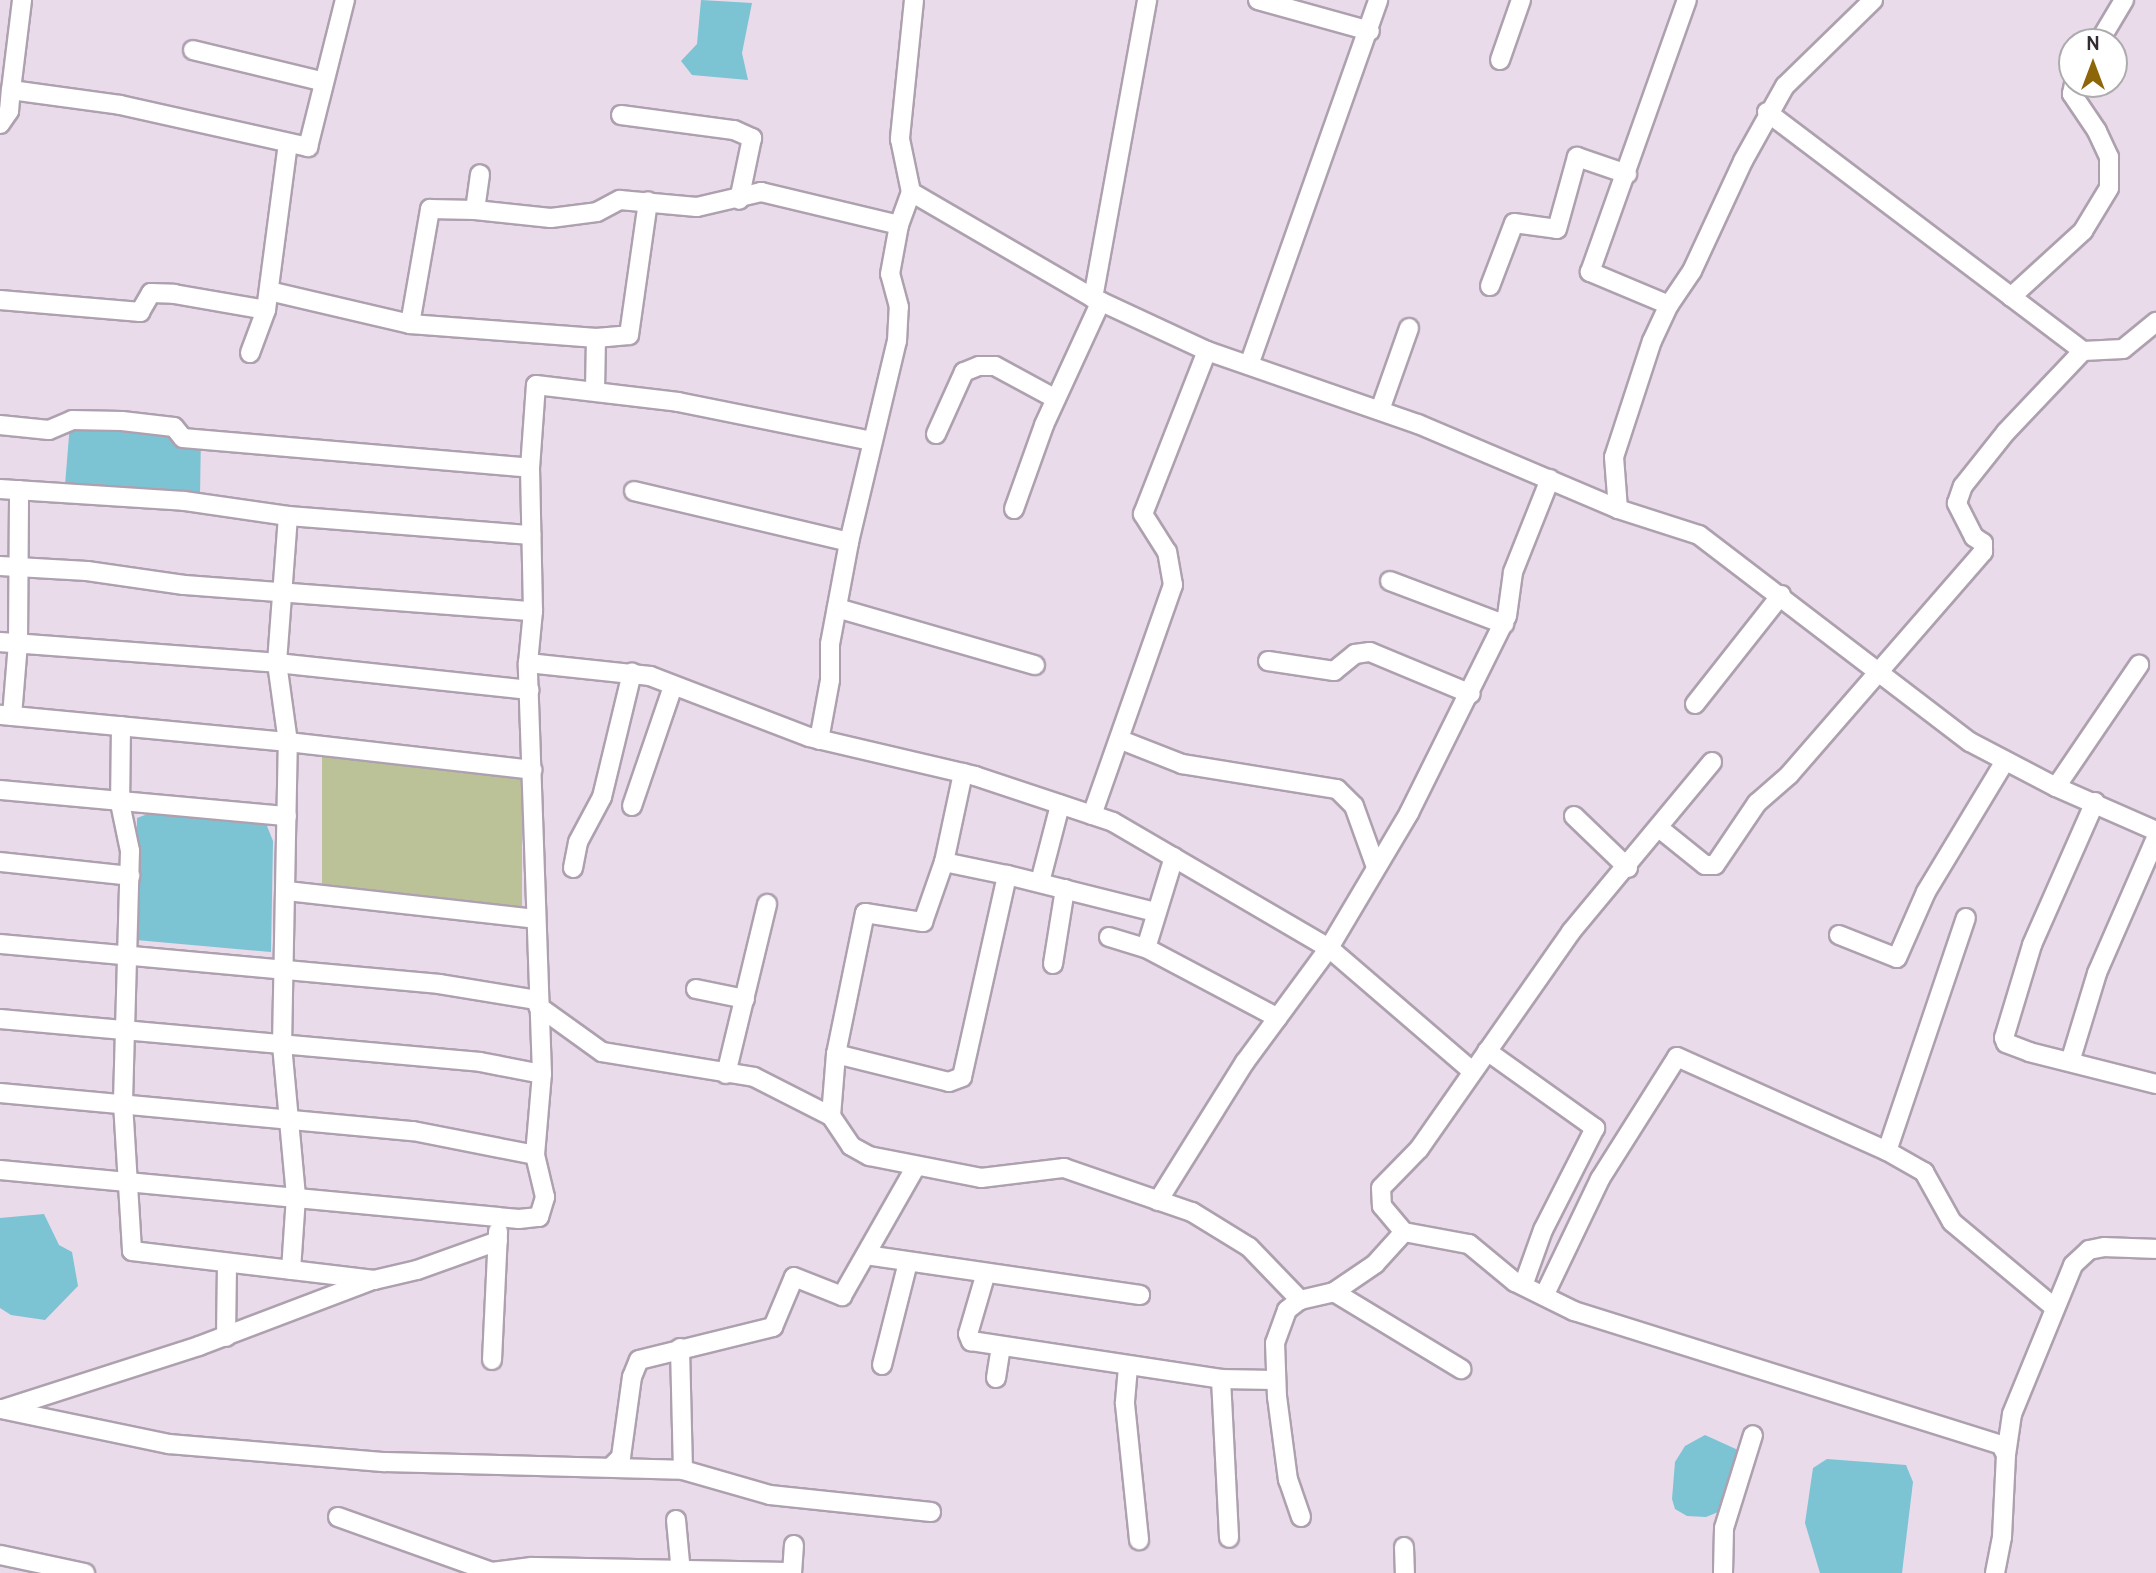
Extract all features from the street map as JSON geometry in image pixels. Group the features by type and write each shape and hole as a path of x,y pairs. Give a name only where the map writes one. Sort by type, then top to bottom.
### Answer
{"street":[{"path":"0,124 9,111 22,0"},
{"path":"11,90 120,105 308,147 321,81 345,0"},
{"path":"819,740 849,542 897,341 899,307 890,274 899,226 911,192 900,139 914,0"},
{"path":"1014,509 1097,300 1147,0"},
{"path":"1258,0 1370,31"},
{"path":"1249,365 1370,31 1378,0"},
{"path":"1500,60 1521,0"},
{"path":"1669,305 1590,272 1687,0"},
{"path":"1618,509 1614,457 1652,341 1669,305 1692,271 1767,112 1814,54 1873,0"},
{"path":"2107,28 2124,0"},
{"path":"193,50 321,81"},
{"path":"2011,297 2083,231 2109,188 2109,157 2098,131 2075,98"},
{"path":"1767,112 1916,221 2083,351 2123,349 2154,328"},
{"path":"621,115 744,132 752,138 752,151 739,200"},
{"path":"250,353 266,310 288,143"},
{"path":"1490,286 1514,223 1557,229 1577,157 1627,174"},
{"path":"475,210 480,174"},
{"path":"410,324 430,209 475,210 551,218 597,212 620,200 696,207 739,200 750,192 761,192 899,226"},
{"path":"911,192 1097,300 1207,351 1380,410 1618,509 1699,535 1782,595 1969,742 2056,787 2156,831"},
{"path":"269,291 410,324 596,338 629,335 648,201"},
{"path":"0,300 127,313 140,312 151,293 174,294 266,310"},
{"path":"1380,410 1409,328"},
{"path":"595,389 596,338"},
{"path":"1092,815 1121,740 1173,585 1167,552 1143,514 1207,351"},
{"path":"1659,828 1705,865 1715,865 1757,803 1789,775 1983,552 1983,543 1961,516 1957,503 1963,486 2029,405 2083,351"},
{"path":"936,434 964,372 979,366 995,366 1056,399"},
{"path":"0,1170 499,1217 539,1217 545,1197 535,1155 541,1074 528,663 533,611 530,468 536,385 595,389 871,441"},
{"path":"0,425 49,430 72,420 122,421 174,427 183,438 530,468"},
{"path":"1158,1201 1278,1018 1329,948 1471,694 1504,624 1514,572 1550,479"},
{"path":"0,489 184,500 288,516 531,535"},
{"path":"19,490 9,566 6,716 288,742 532,770"},
{"path":"634,491 849,542"},
{"path":"288,516 277,663 288,742 287,971 282,1046 296,1196 291,1270"},
{"path":"9,566 283,593 533,611"},
{"path":"1390,581 1504,624"},
{"path":"1695,704 1782,595"},
{"path":"837,608 1035,665"},
{"path":"9,642 277,663 530,690"},
{"path":"1268,661 1334,671 1355,654 1370,652 1471,694"},
{"path":"528,663 632,673 819,740 963,773 1092,815 1174,857 1329,948 1472,1071"},
{"path":"2056,787 2140,665"},
{"path":"573,868 578,842 602,797 632,673"},
{"path":"632,806 673,686"},
{"path":"121,726 120,803 130,876 123,1103 131,1181 132,1251 374,1280"},
{"path":"1121,740 1182,764 1338,789 1354,806 1376,867"},
{"path":"1839,935 1897,958 1926,892 2005,761"},
{"path":"1712,762 1628,868 1571,932 1419,1149 1381,1188 1382,1206 1404,1232 1469,1244 1534,1291 1574,1311 1864,1405 1993,1440 2006,1455"},
{"path":"831,1116 836,1054 865,913 923,922 944,862 963,773"},
{"path":"0,790 120,803 287,816"},
{"path":"2095,802 2032,945 2004,1038 2006,1043 2029,1052 2156,1084"},
{"path":"1040,882 1060,805"},
{"path":"1574,816 1628,868"},
{"path":"2070,1062 2097,973 2156,838"},
{"path":"1146,948 1174,857"},
{"path":"0,862 130,876"},
{"path":"944,862 1040,882 1155,912"},
{"path":"836,1054 949,1082 962,1077 1007,875"},
{"path":"1053,964 1065,889"},
{"path":"287,891 536,919"},
{"path":"726,1074 767,904"},
{"path":"1887,1151 1966,918"},
{"path":"1109,937 1146,948 1278,1018"},
{"path":"0,944 439,984 538,1003 602,1052 754,1077 831,1116 859,1153 915,1168 981,1178 1064,1168 1192,1212 1249,1247 1300,1300"},
{"path":"696,989 745,999"},
{"path":"0,1019 480,1062 541,1074"},
{"path":"1488,1051 1595,1128 1544,1230 1534,1291"},
{"path":"1534,1291 1677,1057 1887,1151 1924,1172 1952,1222 2055,1308"},
{"path":"0,1093 123,1103 291,1122 413,1131 535,1155"},
{"path":"612,1466 621,1457 632,1377 639,1360 774,1327 794,1278 842,1296 915,1168"},
{"path":"492,1360 499,1217"},
{"path":"1301,1517 1288,1480 1275,1380 1275,1343 1287,1310 1300,1300 1334,1292 1375,1264 1404,1232"},
{"path":"1,1410 226,1337 374,1280 417,1270 498,1241"},
{"path":"1997,1572 2012,1414 2073,1265 2089,1250 2156,1249"},
{"path":"866,1255 985,1276 1140,1295"},
{"path":"883,1365 908,1262"},
{"path":"226,1337 227,1264"},
{"path":"985,1276 968,1334 971,1341 1128,1367 1221,1379 1275,1380"},
{"path":"1334,1292 1461,1369"},
{"path":"996,1378 1001,1346"},
{"path":"680,1348 683,1471"},
{"path":"1128,1367 1125,1404 1139,1540"},
{"path":"1221,1379 1229,1538"},
{"path":"1,1410 169,1444 250,1453 385,1462 612,1466 683,1471 770,1495 931,1512"},
{"path":"1723,1573 1724,1528 1753,1435"},
{"path":"338,1517 483,1570 792,1572 794,1545"},
{"path":"676,1520 680,1571"},
{"path":"1404,1547 1405,1573"},
{"path":"0,1555 85,1573"}],"green space":[{"path":"322,755 522,776 522,908 322,885"}],"water":[{"path":"701,0 752,3 742,53 748,80 692,75 681,61 697,44"},
{"path":"70,424 201,431 200,495 65,485"},
{"path":"153,812 265,821 273,841 271,952 136,940 137,818"},
{"path":"44,1214 59,1245 72,1252 78,1286 45,1320 11,1315 0,1308 0,1218"},
{"path":"1705,1435 1738,1450 1738,1463 1723,1510 1706,1517 1687,1516 1675,1509 1672,1499 1675,1462 1685,1446"},
{"path":"1827,1459 1906,1465 1913,1482 1902,1573 1820,1573 1805,1523 1813,1468"}]}
